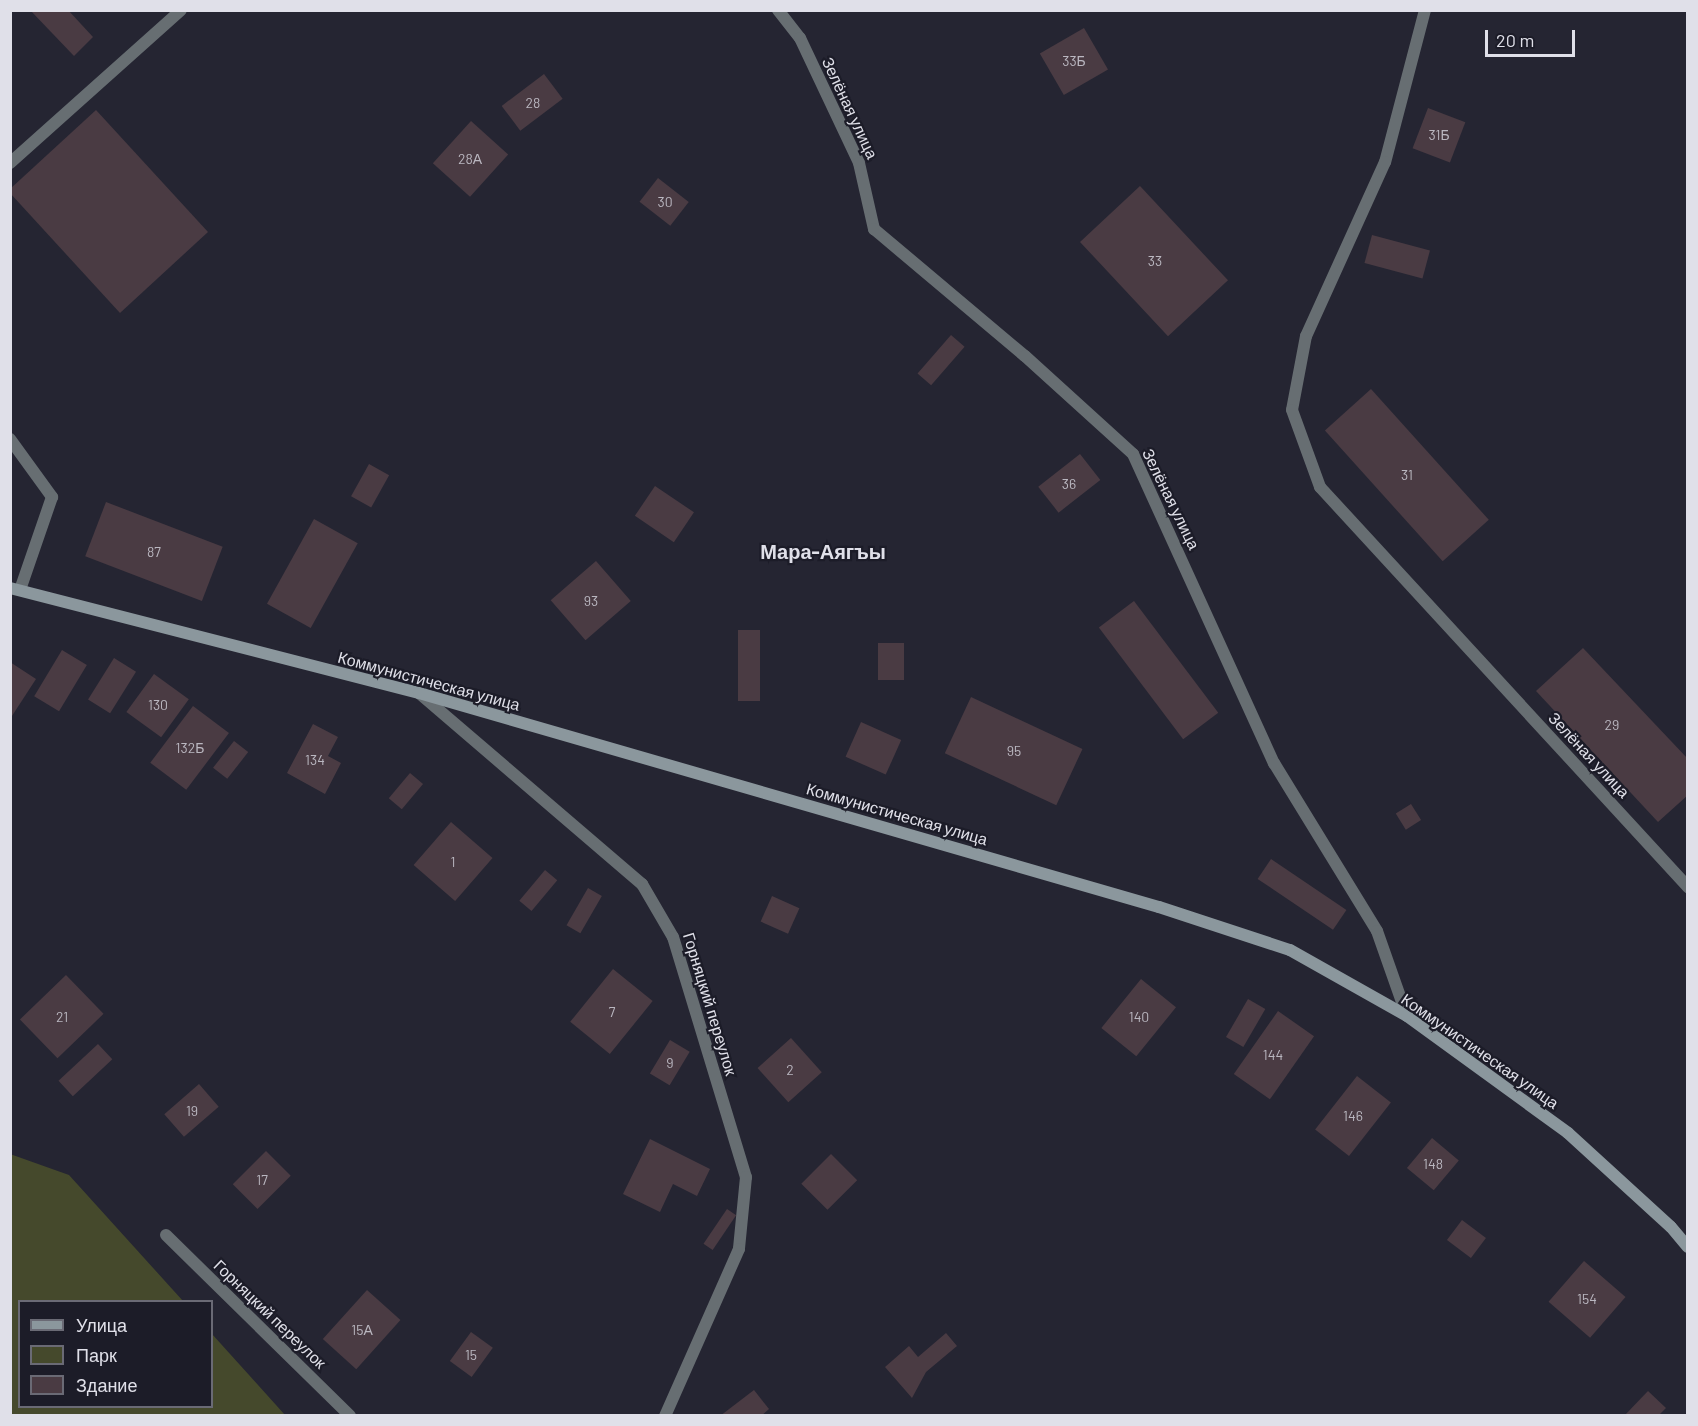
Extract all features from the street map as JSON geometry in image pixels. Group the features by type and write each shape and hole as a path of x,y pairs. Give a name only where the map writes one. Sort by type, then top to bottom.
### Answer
{"street":[{"path":"10,163 181,10"},
{"name":"Зелёная улица","path":"778,10 800,38 859,163 874,229 1026,356 1133,454 1274,763 1377,932 1407,1016"},
{"name":"Зелёная улица","path":"1425,10 1384,162 1306,336 1292,410 1320,487 1688,887"},
{"path":"10,439 52,497 15,589"},
{"name":"Коммунистическая улица","path":"15,589 419,693 1159,907 1290,950 1407,1016 1568,1133 1671,1227 1688,1246"},
{"name":"Горняцкий переулок","path":"419,693 642,884 674,937 746,1177 739,1249 665,1416"},
{"name":"Горняцкий переулок","path":"166,1235 350,1416"}],"green space":[{"path":"10,1154 69,1175 182,1300 18,1300 18,1408 213,1408 213,1335 285,1415 11,1415"}],"building":[{"path":"30,10 68,10 93,37 74,56"},
{"path":"1084,28 1108,70 1064,95 1040,54"},
{"path":"544,74 563,99 520,131 502,106"},
{"path":"1428,108 1465,122 1450,162 1413,148"},
{"path":"96,110 208,232 120,313 10,193 10,189"},
{"path":"471,121 508,154 470,197 433,163"},
{"path":"658,178 689,202 670,226 640,202"},
{"path":"1140,186 1228,280 1168,336 1080,242"},
{"path":"1372,235 1430,251 1422,279 1364,263"},
{"path":"951,335 965,347 931,385 918,373"},
{"path":"1371,389 1489,520 1443,561 1325,430"},
{"path":"1080,454 1100,480 1059,513 1038,487"},
{"path":"369,464 389,475 371,508 351,496"},
{"path":"655,486 694,512 674,542 635,516"},
{"path":"106,502 223,547 202,601 85,556"},
{"path":"314,519 358,543 311,628 267,604"},
{"path":"596,561 631,601 585,640 551,600"},
{"path":"1134,601 1218,713 1183,739 1099,627"},
{"path":"738,630 760,630 760,701 738,701"},
{"path":"878,643 904,643 904,680 878,680"},
{"path":"1583,648 1688,759 1688,795 1658,822 1536,691"},
{"path":"62,650 87,665 59,711 34,696"},
{"path":"114,658 136,672 110,713 88,700"},
{"path":"10,662 36,679 10,719"},
{"path":"154,674 189,699 161,737 126,712"},
{"path":"971,697 1082,749 1056,805 945,753"},
{"path":"193,706 229,733 186,790 150,763"},
{"path":"861,722 901,740 886,775 846,757"},
{"path":"313,724 338,737 328,756 341,763 325,794 287,773"},
{"path":"234,741 248,752 227,779 213,768"},
{"path":"410,773 423,784 402,809 389,798"},
{"path":"1411,804 1421,820 1406,830 1396,814"},
{"path":"451,822 493,858 455,901 414,865"},
{"path":"1271,859 1346,910 1333,930 1258,879"},
{"path":"545,870 557,880 532,911 519,901"},
{"path":"588,888 602,896 580,933 566,925"},
{"path":"772,896 799,908 788,934 761,922"},
{"path":"613,969 653,1001 610,1054 570,1022"},
{"path":"66,975 104,1014 57,1058 20,1019"},
{"path":"1141,979 1176,1007 1136,1056 1101,1028"},
{"path":"1248,999 1265,1009 1243,1047 1226,1037"},
{"path":"1278,1011 1314,1036 1270,1099 1234,1074"},
{"path":"791,1038 822,1072 788,1102 758,1068"},
{"path":"670,1040 690,1052 670,1085 650,1073"},
{"path":"98,1044 112,1059 73,1096 59,1081"},
{"path":"1357,1076 1391,1102 1349,1156 1315,1130"},
{"path":"199,1084 219,1107 184,1137 164,1114"},
{"path":"1432,1138 1459,1160 1434,1190 1407,1168"},
{"path":"650,1139 710,1169 697,1196 673,1184 660,1212 623,1194"},
{"path":"266,1151 291,1176 258,1209 233,1184"},
{"path":"831,1154 857,1180 827,1210 801,1184"},
{"path":"727,1209 736,1215 713,1250 704,1244"},
{"path":"1462,1220 1486,1238 1471,1258 1447,1240"},
{"path":"1584,1261 1626,1297 1590,1338 1549,1302"},
{"path":"367,1290 400,1320 356,1369 323,1339"},
{"path":"471,1332 493,1348 472,1377 450,1361"},
{"path":"946,1333 957,1346 926,1372 912,1398 885,1367 909,1346 918,1357"},
{"path":"754,1390 769,1409 761,1416 720,1416"},
{"path":"1648,1391 1666,1408 1658,1416 1624,1416"}],"district":[{"name":"Мара-Аягъы","path":"823,551"}]}
